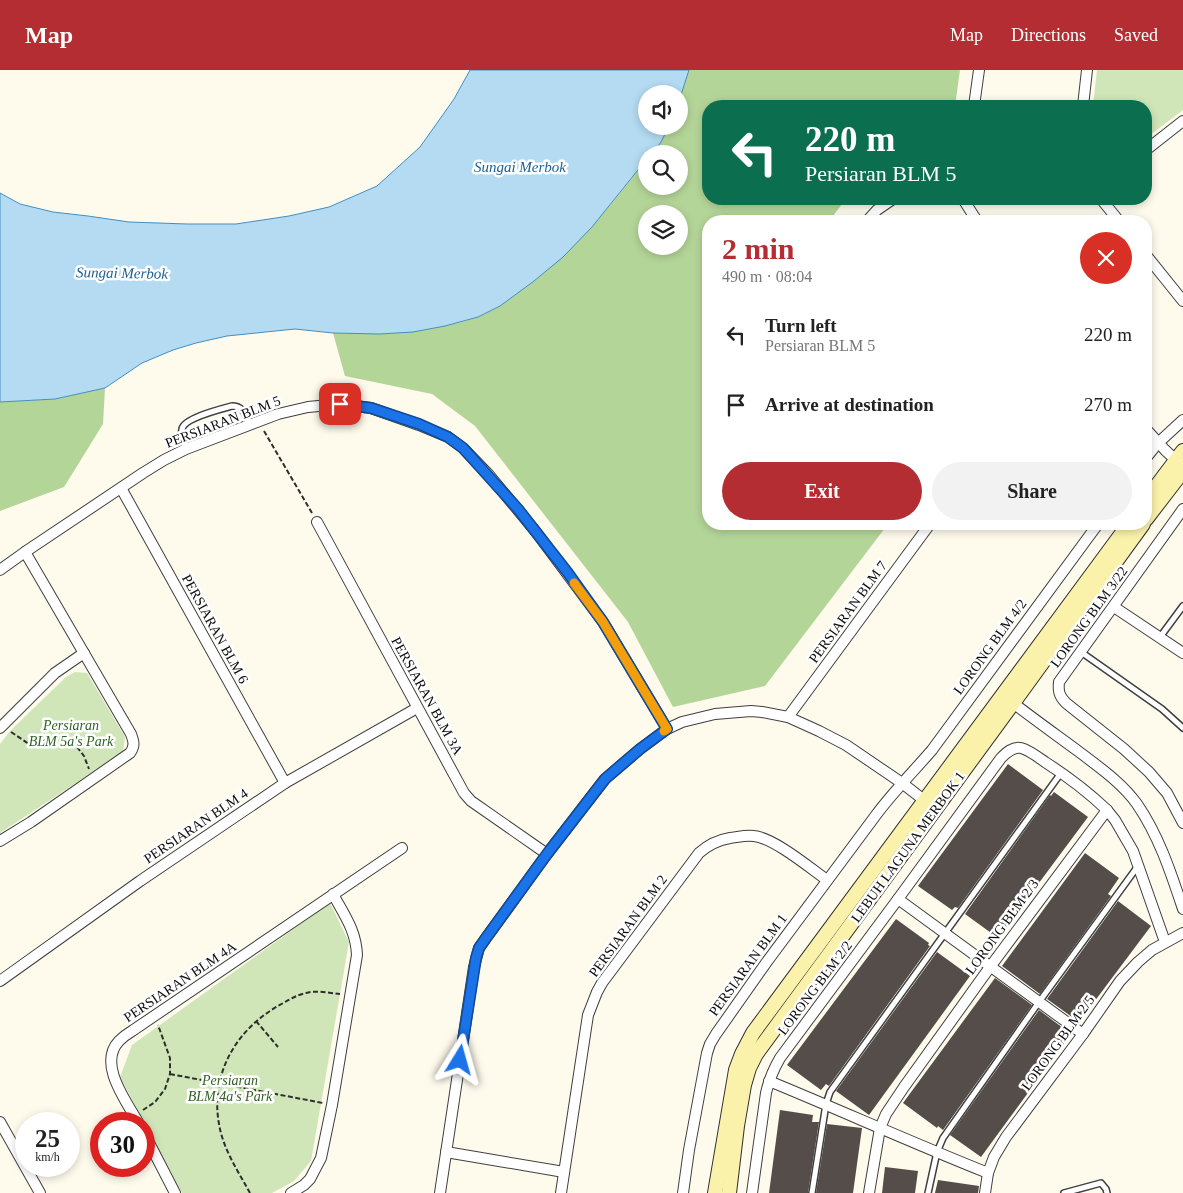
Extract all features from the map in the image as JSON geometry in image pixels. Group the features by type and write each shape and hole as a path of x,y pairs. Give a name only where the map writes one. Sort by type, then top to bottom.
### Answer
{"street":[{"path":"975,100 979,70"},
{"path":"1084,100 1087,70"},
{"path":"1152,146 1182,124"},
{"path":"872,215 884,205"},
{"path":"1106,205 1114,215"},
{"path":"1152,262 1183,301"},
{"name":"PERSIARAN BLM 5","path":"0,570 120,488 164,460 186,449 278,414 308,407 340,404 381,411 448,437 463,448 518,509 603,622 667,729"},
{"path":"1152,450 1183,420"},
{"path":"1152,436 1181,462"},
{"path":"1152,493 1181,462"},
{"path":"1152,509 1181,462"},
{"name":"PERSIARAN BLM 6","path":"120,488 285,783"},
{"name":"LORONG BLM 3/22","path":"1183,509 1060,682 1058,688 1061,698 1066,703 1124,749 1149,772 1167,793 1183,823"},
{"name":"PERSIARAN BLM 3A","path":"317,522 464,793 478,806 547,854"},
{"name":"PERSIARAN BLM 7","path":"788,717 926,530"},
{"name":"LORONG BLM 4/2","path":"902,784 932,750 1094,530"},
{"name":"LEBUH LAGUNA MERBOK 1","path":"729,1193 744,1086 749,1068 756,1054 936,809 1008,699 1125,530"},
{"name":"LEBUH LAGUNA MERBOK 1","path":"715,1193 736,1070 753,1033 924,800 1008,699 1137,530"},
{"path":"0,842 93,779 130,753 134,748 131,734 25,552"},
{"path":"1114,607 1183,653"},
{"path":"1,727 55,672 84,653"},
{"path":"1008,699 1102,769 1137,803 1158,840 1183,909"},
{"name":"PERSIARAN BLM 4","path":"0,981 140,881 285,783 417,708"},
{"path":"440,1193 479,948 547,854 605,779 640,749 667,729 682,722 715,714 751,711 788,717 839,742 936,809"},
{"name":"LORONG BLM 2/2","path":"752,1193 769,1081 773,1070 1001,758 1016,748 1021,748 1061,772 1093,796 1107,810"},
{"name":"PERSIARAN BLM 1","path":"683,1193 691,1140 710,1044 827,880 889,797 902,784"},
{"path":"1107,810 1116,820 1126,837 1165,942"},
{"name":"LORONG BLM 2/3","path":"869,1193 880,1128 886,1114 990,967 1107,810"},
{"name":"PERSIARAN BLM 2","path":"561,1193 588,1015 596,992 699,853 706,847 723,839 752,835 771,842 827,880"},
{"name":"PERSIARAN BLM 4A","path":"133,1112 111,1069 113,1050 118,1042 402,848"},
{"path":"291,1193 310,1179 322,1158 356,955 356,943 352,928 333,894"},
{"path":"898,899 1083,1034"},
{"name":"LORONG BLM 2/5","path":"985,1193 988,1173 994,1157 1006,1137 1120,981 1145,956 1165,942 1183,933"},
{"path":"769,1081 988,1173"},
{"path":"0,1122 40,1193"},
{"path":"446,1152 564,1172"},
{"path":"155,1154 175,1193"}],"lane":[{"path":"186,449 182,429 185,424 196,418 232,406 238,406 255,423"},
{"path":"1160,637 1183,606"},
{"path":"1081,652 1162,709 1183,728"},
{"path":"812,1193 826,1104 830,1092 1061,772"},
{"path":"928,1193 936,1152 943,1138 1138,865"},
{"path":"1064,1193 1100,1184 1106,1188 1108,1193"}],"path":[{"path":"255,423 317,522"},
{"path":"1,727 29,744 37,745 53,736 64,738 78,747 84,756 93,779"},
{"path":"250,1193 224,1144 218,1124 217,1100 219,1083 231,1051 238,1040 256,1021 290,1000 306,993 350,994"},
{"path":"145,1112 165,1089 170,1074 170,1058 154,1016"},
{"path":"256,1021 278,1047"},
{"path":"170,1074 332,1105"}],"green space":[{"path":"689,70 960,70 956,100 702,100 702,205 841,205 834,215 702,215 702,530 883,530 765,686 673,707 628,622 475,426 432,394 345,376 333,333 388,333 424,330 459,323 492,310 535,280 570,249 602,215 638,170 638,195 688,195 688,145 659,145 664,135 688,135 688,85 684,85"},
{"path":"1097,70 1183,70 1183,110 1152,133 1152,100 1094,100"},
{"path":"105,388 103,424 64,487 0,511 0,402 55,399"},
{"name":"Persiaran BLM 5a's Park","path":"75,672 87,673 125,737 123,752 0,833 0,744 10,731 66,677"},
{"name":"Persiaran BLM 4a's Park","path":"330,903 349,942 311,1161 294,1181 272,1193 182,1193 155,1142 155,1112 139,1112 120,1077 132,1045"}],"water":[{"name":"Sungai Merbok","path":"470,70 689,70 684,85 638,85 638,135 664,135 661,142 659,145 638,145 638,170 592,227 563,257 500,306 478,317 413,332 380,334 333,333 295,329 227,336 173,350 142,363 105,388 55,399 0,402 0,193 20,204 53,212 129,222 236,224 289,216 329,207 377,186 420,147 454,99"}],"building":[{"path":"1008,764 1043,790 958,908 955,907 952,910 918,886"},
{"path":"1054,792 1088,817 998,938 965,914"},
{"path":"1085,853 1119,878 1108,894 1111,896 1040,994 1002,966"},
{"path":"1118,901 1151,926 1079,1022 1047,999"},
{"path":"896,919 929,943 928,945 930,946 829,1086 826,1084 821,1090 787,1065"},
{"path":"937,952 970,976 869,1115 836,1091"},
{"path":"995,978 1032,1005 943,1130 938,1126 937,1128 903,1103"},
{"path":"1039,1010 1071,1034 981,1157 950,1135"},
{"path":"780,1110 813,1115 812,1122 819,1122 808,1193 769,1193"},
{"path":"827,1124 862,1128 853,1193 816,1193"},
{"path":"885,1167 918,1171 915,1193 882,1193"},
{"path":"938,1180 979,1186 978,1193 935,1193"}],"slow traffic":[{"path":"574,583 603,622 667,729 664,731"}],"route":[{"path":"340,404 371,408 419,424 448,437 463,448 518,509 568,573 603,622 667,729 605,779 547,854 479,948 474,967 460,1060"}]}
